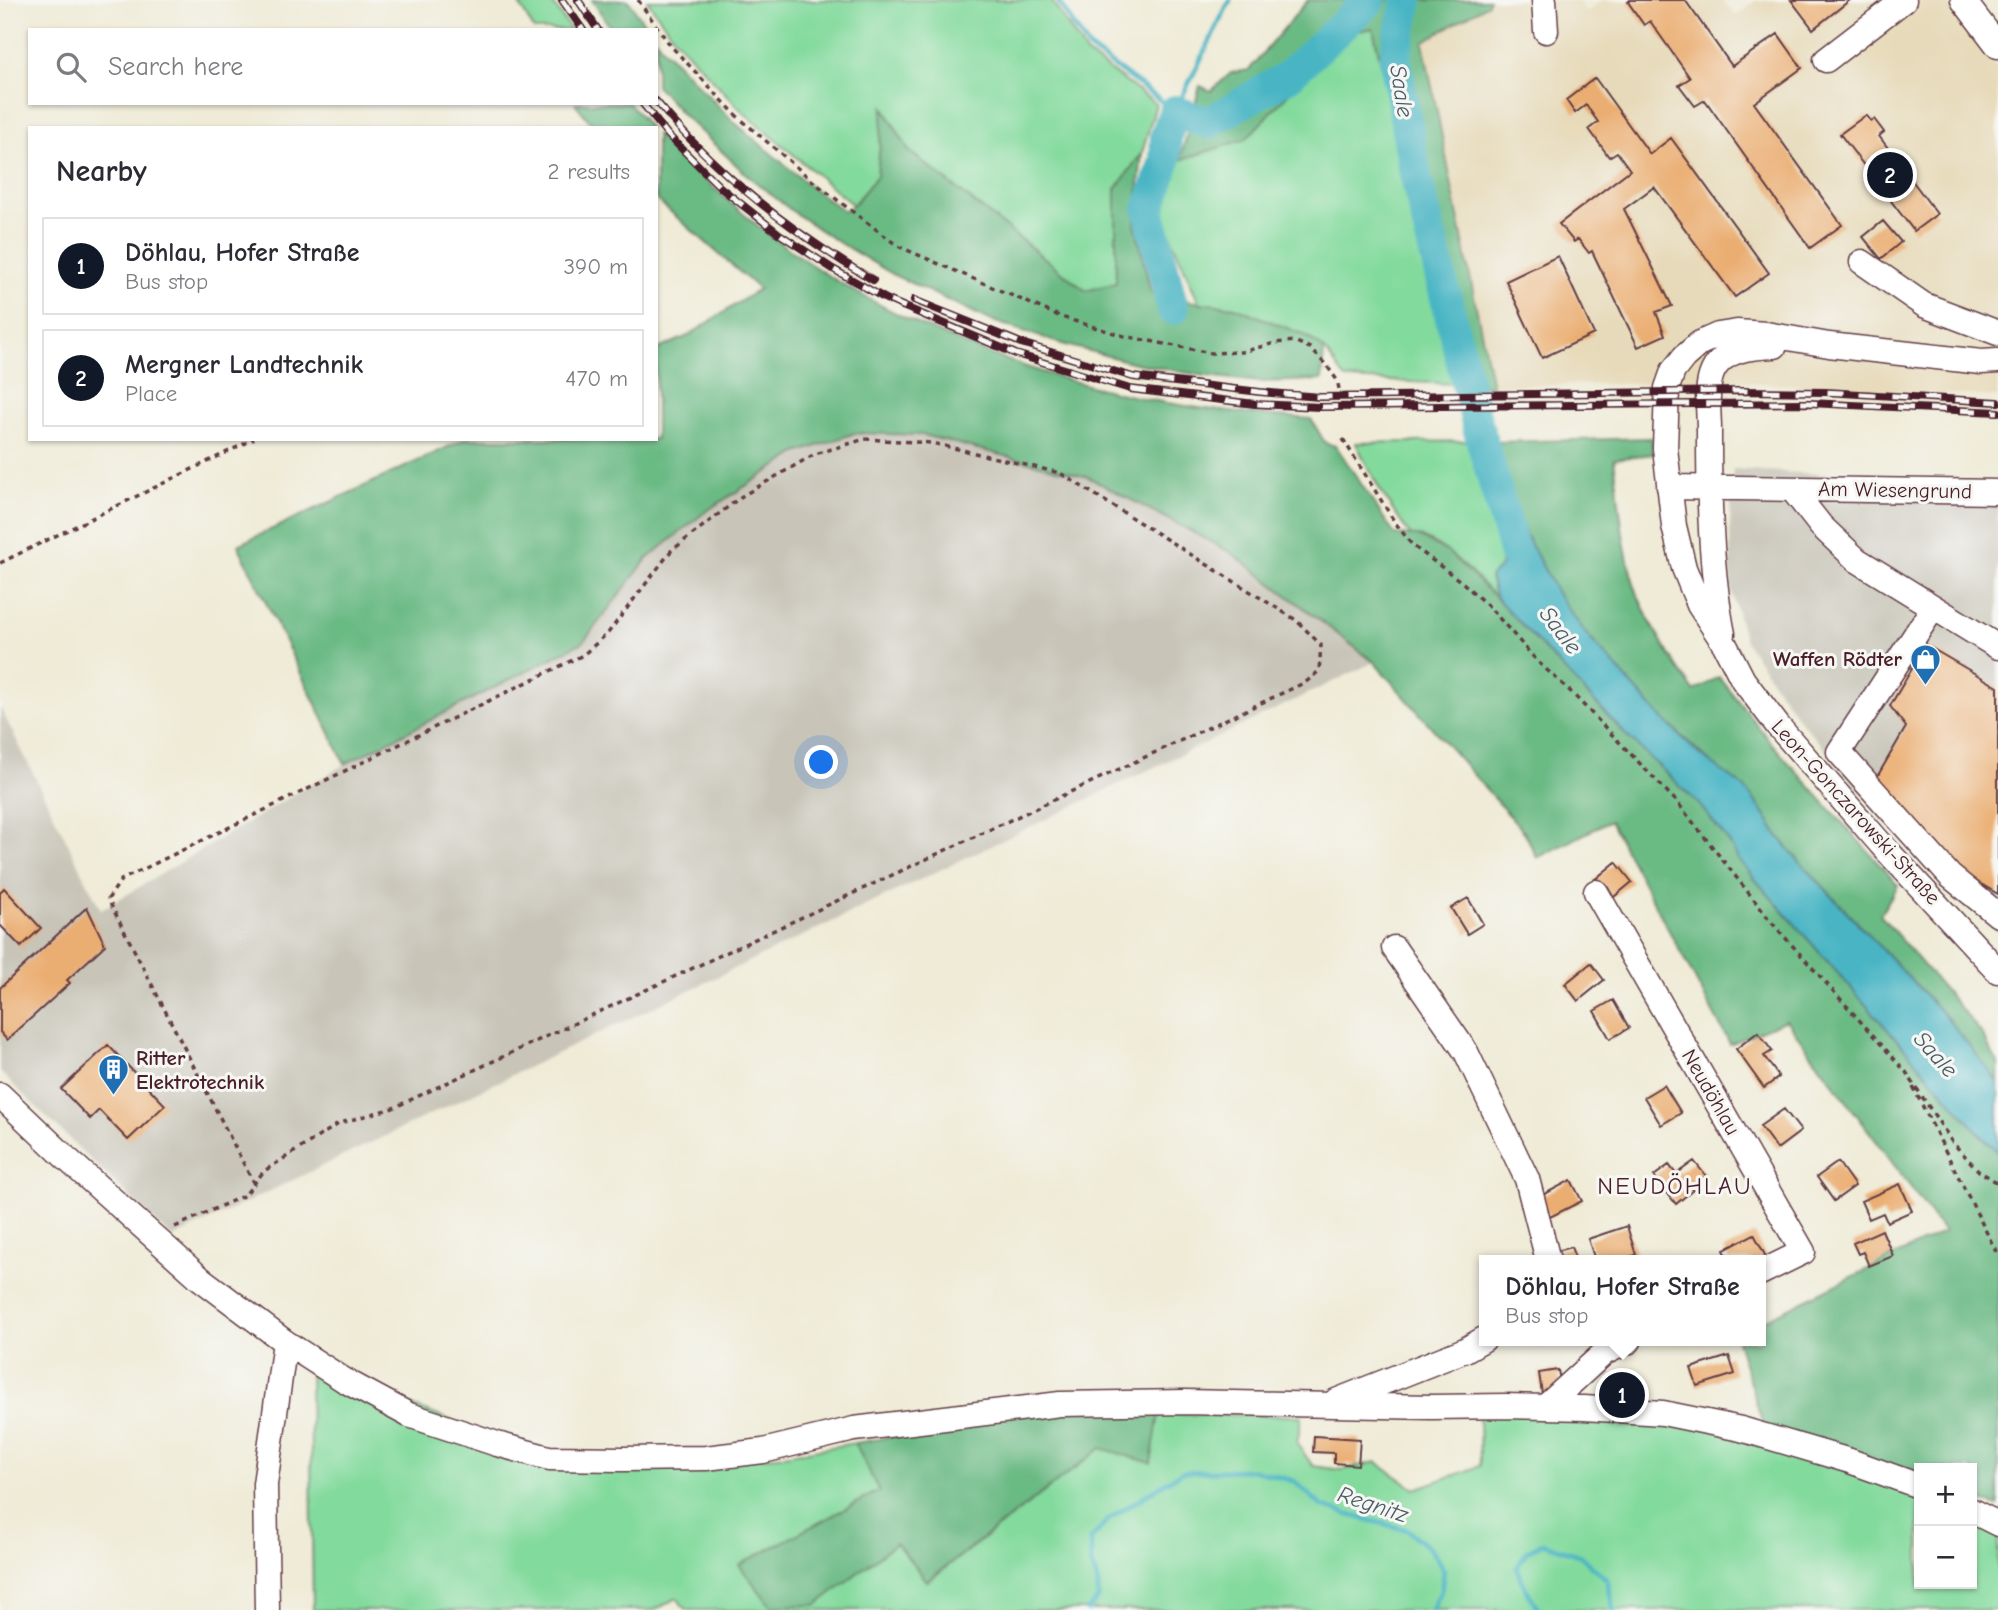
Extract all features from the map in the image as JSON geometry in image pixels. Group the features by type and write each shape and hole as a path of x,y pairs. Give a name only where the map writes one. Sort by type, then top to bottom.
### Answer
{"street":[{"path":"1544,0 1546,31"},
{"path":"1826,61 1904,0"},
{"path":"1963,0 1998,46"},
{"path":"1861,262 1924,305 1998,333"},
{"name":"Leon-Gonczarowski-Straße","path":"1829,345 1766,334 1737,332 1718,335 1700,343 1672,371 1667,388 1665,448 1674,526 1684,568 1699,605 1725,645 1743,680 1778,726 1880,843 1998,971"},
{"path":"1829,345 1981,362 1998,361"},
{"name":"Leon-Gonczarowski-Straße","path":"1725,645 1715,594 1710,489 1709,389 1714,370 1724,358 1751,347 1829,345"},
{"name":"Am Wiesengrund","path":"1669,487 1998,492"},
{"name":"Am Wiesengrund","path":"1792,489 1821,526 1857,560 1998,647"},
{"path":"1925,603 1839,752 1950,876 1998,915"},
{"name":"Neudöhlau","path":"1596,892 1802,1252 1766,1270"},
{"path":"1394,948 1466,1052 1528,1179 1547,1255"},
{"path":"0,1095 201,1279 285,1342 344,1380 409,1415 549,1458 706,1458 763,1451 854,1429 1060,1404 1185,1402 1545,1407 1663,1413 1741,1429 1850,1461 1914,1484"},
{"path":"267,1610 265,1484 285,1342"},
{"path":"1324,1405 1465,1350 1479,1342"},
{"path":"1545,1407 1604,1353 1619,1346"},
{"path":"1977,1514 1998,1524"}],"path":[{"path":"638,0 658,28"},
{"path":"658,28 670,45 737,116 815,183 898,246 1061,317 1124,335 1211,353 1242,352 1294,341 1310,348 1327,366 1337,380 1340,393"},
{"path":"154,1237 245,1195 254,1184 264,1171 340,1123 393,1108 1306,682 1319,671 1321,645 1296,620 1060,473 932,443 865,439 816,454 742,496 671,551 608,633 583,656 121,880 108,899 254,1184"},
{"path":"1343,439 1412,545 1463,583 1491,609 1538,662 1568,689 1660,784 1773,924 1906,1072 1952,1142 1979,1171 1998,1183"},
{"path":"0,563 250,441"},
{"path":"1906,1072 1998,1255"}],"shaded area":[{"path":"1489,0 1578,0 1586,12 1602,0 1722,0 1736,16 1756,0 1945,0 1998,69 1998,397 1738,382 1492,386 1423,42 1488,4"},
{"path":"855,433 923,435 1088,477 1232,553 1374,662 172,1238 0,1072 0,707 101,910 345,764 583,642 647,559 705,512 797,453"},
{"path":"1733,469 1998,485 1998,932 1967,904 1867,799 1795,714 1745,641 1731,589"}],"green space":[{"path":"517,0 550,0 570,28 533,28"},
{"path":"592,0 628,0 648,28 611,28"},
{"path":"647,0 1051,0 1086,53 1156,104 1142,153 1116,189 1116,284 1086,291 909,151 884,108 877,176 853,205 742,111 675,39"},
{"path":"1308,0 1489,0 1488,4 1423,42 1492,386 1454,384 1373,28 1344,34 1246,139 1180,160 1200,86 1211,91 1231,73 1249,70"},
{"path":"1373,28 1454,384 1346,379 1324,349 1304,335 1235,307 1199,303 1158,206 1180,160 1246,139 1344,34"},
{"path":"658,42 735,123 844,211 853,205 877,176 883,107 909,151 1086,291 1116,283 1116,189 1142,153 1135,224 1151,293 1235,307 1304,335 1324,349 1322,380 1259,382 1199,375 1135,363 1062,344 990,320 896,276 838,242 792,211 748,176 681,113 658,87"},
{"path":"577,105 631,105 648,126 593,126"},
{"path":"658,136 741,212 810,264 895,313 940,334 1034,369 1127,395 1241,413 1311,419 1325,443 1336,446 1395,535 1418,536 1448,552 1496,598 1625,734 1698,803 1753,877 1998,1152 1998,1506 1977,1500 1977,1463 1914,1463 1914,1479 1765,1431 1739,1346 1766,1346 1766,1319 1944,1232 1786,1020 1730,1044 1610,821 1537,858 1525,833 1374,662 1232,553 1088,477 923,435 855,433 797,453 705,512 647,559 583,642 345,764 238,545 461,441 658,441 658,349 688,336 759,289 658,201"},
{"path":"1652,438 1652,454 1614,459 1629,564 1639,598 1651,622 1694,691 1719,677 1773,745 1898,885 1880,915 1980,1031 1998,1064 1998,1082 1948,1019 1800,862 1778,836 1761,809 1660,716 1587,635 1558,595 1528,539 1511,500 1493,442"},
{"path":"1470,441 1497,537 1502,566 1490,578 1496,598 1445,550 1422,538 1411,536 1381,491 1356,443"},
{"path":"310,1369 567,1463 777,1456 855,1443 879,1491 740,1565 816,1605 896,1542 928,1581 1101,1448 1159,1414 1302,1416 1297,1444 1313,1466 1342,1470 1376,1462 1415,1489 1480,1466 1479,1411 1673,1418 1914,1489 1914,1589 1977,1589 1977,1518 1998,1529 1998,1610 686,1610 677,1598 655,1610 313,1610"},
{"path":"1061,1408 1159,1414 1151,1463 1101,1448 927,1581 896,1543 816,1605 771,1606 739,1565 879,1491 855,1443"}],"water":[{"path":"1528,539 1558,595 1587,635 1660,716 1699,754 1744,787 1800,862 1948,1019 1998,1082 1998,1152 1753,877 1698,803 1625,734 1496,598 1490,577"}],"building":[{"path":"1685,0 1732,66 1778,34 1802,68 1754,103 1842,225 1810,248 1705,100 1695,106 1679,85 1690,78 1650,21 1644,25 1628,2"},
{"path":"1791,0 1850,0 1813,29"},
{"path":"1595,78 1650,154 1671,138 1769,273 1735,297 1654,187 1624,209 1672,306 1656,312 1665,335 1638,347 1592,251 1589,253 1578,239 1574,242 1559,224 1630,170 1617,152 1609,157 1589,129 1598,122 1586,105 1575,113 1566,100"},
{"path":"1866,115 1871,121 1874,119 1884,132 1879,136 1937,214 1914,231 1840,134"},
{"path":"1883,221 1901,242 1881,259 1863,237"},
{"path":"1558,256 1594,334 1542,358 1506,281"},
{"path":"1926,645 1998,687 1998,894 1947,864 1877,777 1906,727 1890,706"},
{"path":"1616,862 1632,882 1609,901 1593,881"},
{"path":"4,888 41,928 21,947 0,925 0,892"},
{"path":"1468,898 1483,924 1467,934 1451,908"},
{"path":"87,907 105,945 67,980 70,983 7,1040 0,1032 0,988"},
{"path":"1591,963 1604,980 1578,1001 1565,984"},
{"path":"1613,1000 1629,1028 1610,1039 1594,1011"},
{"path":"1758,1032 1772,1051 1764,1056 1779,1077 1764,1088 1736,1049"},
{"name":"Ritter Elektrotechnik","path":"108,1045 165,1105 128,1140 99,1110 90,1119 61,1089"},
{"path":"1664,1085 1681,1113 1661,1125 1644,1097"},
{"path":"1784,1109 1801,1131 1777,1149 1760,1126"},
{"path":"1694,1161 1706,1176 1676,1204 1654,1176 1669,1165 1676,1174"},
{"path":"1838,1162 1855,1186 1834,1201 1817,1177"},
{"path":"1571,1180 1582,1201 1550,1217 1539,1197"},
{"path":"1900,1184 1912,1211 1887,1222 1883,1213 1869,1219 1861,1201"},
{"path":"1627,1226 1636,1255 1593,1255 1588,1239"},
{"path":"1882,1230 1893,1256 1869,1266 1863,1252 1858,1254 1853,1243"},
{"path":"1754,1234 1765,1255 1726,1255 1724,1250"},
{"path":"1571,1247 1574,1255 1554,1255 1553,1252"},
{"path":"1729,1356 1735,1374 1697,1386 1691,1368"},
{"path":"1558,1370 1562,1391 1542,1394 1539,1373"},
{"path":"1314,1436 1360,1439 1358,1465 1334,1463 1334,1453 1313,1452"}],"waterway":[{"path":"1057,0 1089,48 1175,111 1230,0"},
{"path":"1173,309 1149,210 1165,161 1166,136 1175,111 1208,123 1288,76 1370,0"},
{"name":"Saale","path":"1407,0 1395,58 1415,173 1478,427 1515,554 1533,591"},
{"name":"Regnitz","path":"1088,1610 1098,1599 1098,1582 1091,1564 1091,1539 1109,1519 1182,1472 1253,1470 1294,1481 1322,1506 1408,1530 1431,1550 1444,1570 1441,1591 1432,1610"},
{"name":"Regnitz","path":"1539,1610 1517,1568 1527,1551 1543,1543 1581,1556 1607,1580 1614,1610"}],"railway":[{"path":"562,0 582,28"},
{"path":"578,0 597,28"},
{"path":"658,103 730,178 784,222 873,280"},
{"path":"644,105 668,135 721,188 778,233 833,269 886,299 1016,354 1130,389 1255,404 1320,407 1809,403 1998,412"},
{"path":"914,300 1021,343 1133,377 1260,392 1320,397 1825,392 1998,402"}],"place":[{"name":"Mergner Landtechnik","path":"1890,175"},
{"name":"Waffen Rödter","path":"1925,686"},
{"name":"Ritter Elektrotechnik","path":"113,1097"},
{"name":"Döhlau, Hofer Straße","path":"1622,1395"}],"district":[{"name":"NEUDÖHLAU","path":"1675,1186"}]}
